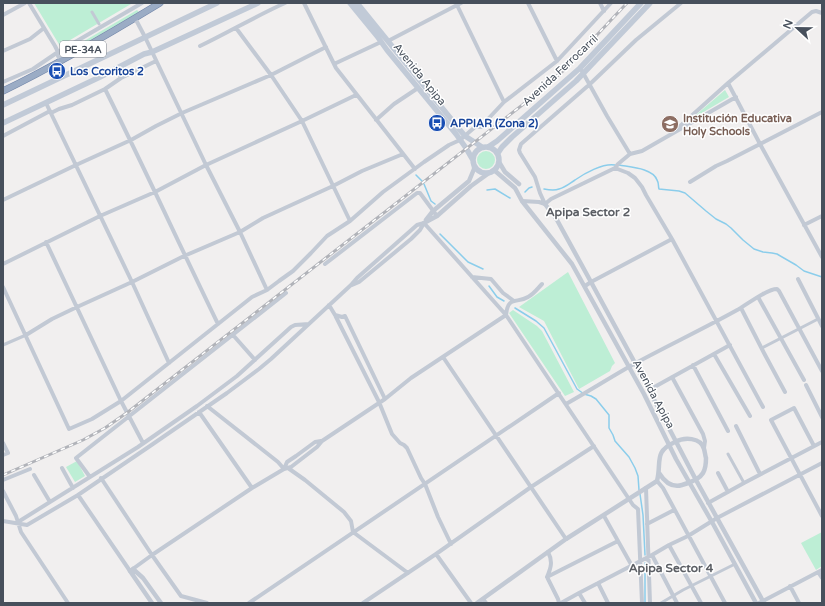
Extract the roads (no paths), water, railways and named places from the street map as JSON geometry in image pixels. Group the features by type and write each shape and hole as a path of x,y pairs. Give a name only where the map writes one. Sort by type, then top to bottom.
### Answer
{"highway":[{"name":"PE-34A","path":"3,91 61,61 160,3"}],"main road":[{"path":"3,105 217,3"},
{"path":"3,123 100,77 144,54 152,52 258,3"},
{"path":"345,3 361,21 377,31 378,24 361,3"},
{"name":"Avenida Apipa","path":"350,3 377,31"},
{"name":"Avenida Apipa","path":"357,3 377,31 463,138 474,162"},
{"name":"Avenida Ferrocarril","path":"485,147 497,141 580,68 641,3"},
{"name":"Avenida Ferrocarril","path":"498,153 512,137 576,81 650,3"},
{"name":"Avenida Apipa","path":"385,41 418,88 463,138 485,147"},
{"path":"485,147 494,149 498,153 499,162 492,171 486,173 480,171 474,162 476,152 485,147"}],"street":[{"path":"3,14 25,3"},
{"path":"29,3 58,52 58,56 61,61"},
{"path":"200,46 285,3"},
{"path":"304,3 336,68 415,168"},
{"path":"528,3 557,61"},
{"path":"600,3 604,11"},
{"path":"3,287 69,429 92,419 121,401 252,298 267,290 292,271 327,236 350,221 383,192 415,168 463,138 475,127 482,127 504,102 557,61 611,3"},
{"path":"590,84 636,40 681,3"},
{"path":"3,82 33,69 58,52 139,4 148,11"},
{"path":"334,64 385,41 458,4 504,102"},
{"path":"673,133 728,83 812,12 816,11 822,13"},
{"path":"92,12 99,24"},
{"path":"135,18 267,290"},
{"path":"3,50 30,39 44,28"},
{"path":"236,28 271,75 302,121 350,221"},
{"path":"3,200 131,140 182,113 271,75 326,47"},
{"path":"3,136 50,112 72,105 156,61"},
{"path":"116,68 121,78"},
{"path":"580,68 630,154"},
{"path":"728,83 822,258"},
{"name":"Avenida Apipa","path":"590,84 521,144 519,150 535,177 540,193 635,363 760,602"},
{"path":"105,88 131,140 184,256 218,324"},
{"path":"376,120 394,104 418,88"},
{"path":"3,264 100,216 155,192 206,165 356,95"},
{"path":"522,201 546,204 551,199 615,168 630,154 642,151 736,97"},
{"path":"46,103 169,363"},
{"path":"690,182 716,166 822,112"},
{"path":"3,345 26,335 52,319 77,307 184,256 240,232 269,215 403,154"},
{"path":"424,222 433,211 469,181 474,169 474,162"},
{"path":"499,162 505,172 519,184"},
{"path":"615,168 631,176 642,187 717,320 763,407"},
{"path":"3,520 27,525 78,494 199,412 259,369 357,278 417,225 437,216 471,186 492,171"},
{"name":"Avenida Apipa","path":"492,171 515,188 522,201 572,264 644,394 669,445 735,564 760,602"},
{"path":"325,264 415,194 420,193 437,216"},
{"path":"804,225 822,216"},
{"path":"424,222 506,315 608,469 633,505 638,509 642,603"},
{"path":"585,286 672,239"},
{"path":"46,242 121,401 143,443"},
{"path":"472,277 491,280 503,293 514,301"},
{"path":"798,279 822,326"},
{"path":"286,468 287,462 315,442 322,441 411,378 506,315 508,306 511,302 529,297 542,284"},
{"path":"566,404 635,363 773,289 779,291 822,371"},
{"path":"90,477 76,458 286,293"},
{"path":"758,297 804,380"},
{"path":"328,305 335,315 379,402 392,434 400,444 407,448 425,484 451,544"},
{"path":"740,308 785,392"},
{"path":"335,315 342,317 345,316 384,398"},
{"path":"762,348 818,319"},
{"path":"18,522 143,443 197,406 237,376 291,327 295,325 309,324"},
{"path":"233,335 255,360"},
{"path":"649,390 730,345"},
{"path":"714,354 750,416"},
{"path":"443,357 566,539"},
{"path":"693,365 728,431"},
{"path":"659,473 666,482 678,486 696,480 702,474 706,465 704,448 705,441 703,434 672,377"},
{"path":"806,385 822,417"},
{"path":"249,603 559,393"},
{"path":"207,406 278,462 305,480 344,512 350,521 353,532 408,573"},
{"path":"814,446 794,408 771,420 822,516"},
{"path":"199,412 252,488"},
{"path":"736,426 760,474"},
{"path":"478,603 485,601 566,539 657,481 659,473 658,465 663,449 684,438 692,439 698,442 704,448"},
{"path":"708,503 822,442"},
{"path":"3,443 8,453 3,455"},
{"path":"363,603 594,446"},
{"path":"728,454 744,483"},
{"path":"548,552 552,562 547,577 560,603 632,566 688,536 717,518 822,463"},
{"path":"3,480 30,468"},
{"path":"62,468 73,488"},
{"path":"132,570 252,488 286,468"},
{"path":"718,473 728,492"},
{"path":"34,475 50,502"},
{"path":"101,478 181,596 207,603"},
{"path":"657,481 725,603"},
{"path":"646,488 650,556 650,603"},
{"path":"3,492 16,516 21,532 68,603"},
{"path":"78,494 132,570 152,603"},
{"path":"647,524 674,510"},
{"path":"604,516 632,566"},
{"path":"547,577 618,541"},
{"path":"669,545 701,603"},
{"path":"436,554 471,603"},
{"path":"650,556 677,603"},
{"path":"661,603 735,564"},
{"path":"132,570 143,578 161,603"},
{"path":"760,602 820,571 822,578"},
{"path":"598,583 608,603"},
{"path":"790,586 799,603"},
{"path":"579,593 585,603"}],"waterway":[{"path":"544,189 557,190 594,169 615,165"},
{"path":"619,165 640,169 651,173 658,181 659,189 685,193 716,219 731,228 754,249 777,254 804,271 822,277"},
{"path":"416,175 422,181"},
{"path":"424,184 431,201 435,204"},
{"path":"525,192 532,187"},
{"path":"487,190 495,189 510,198"},
{"path":"440,234 468,262 483,269"},
{"path":"489,286 497,297 504,301"},
{"path":"515,308 536,321 544,328 577,389 596,399 609,415 609,428 615,441 629,457 635,468 638,476 639,490"},
{"path":"640,494 643,515 645,555"},
{"path":"645,563 645,603"}],"railway":[{"path":"3,475 83,440 105,428 128,412 530,99 564,70 627,3"}],"place":[{"name":"Los Ccoritos 2","path":"57,71"},
{"name":"APPIAR (Zona 2)","path":"437,123"},
{"name":"Institución Educativa Holy Schools","path":"670,124"}],"district":[{"name":"Apipa Sector 2","path":"588,212"},
{"name":"Apipa Sector 4","path":"671,568"}]}
